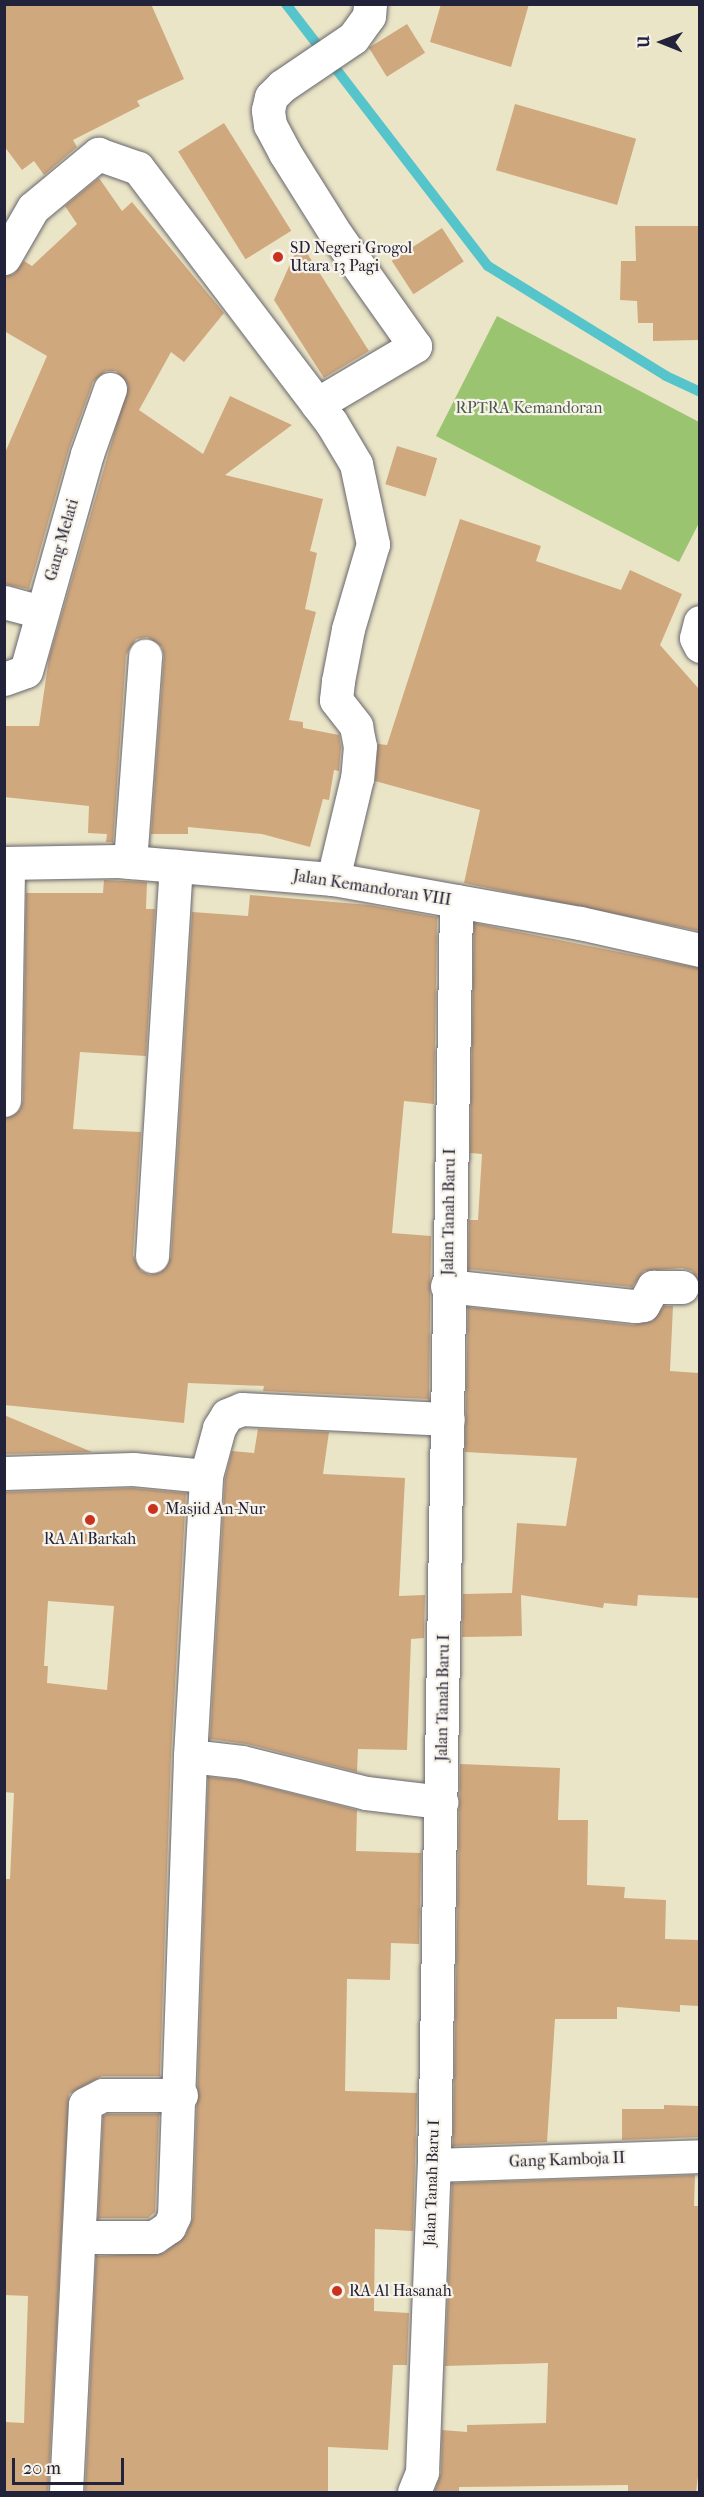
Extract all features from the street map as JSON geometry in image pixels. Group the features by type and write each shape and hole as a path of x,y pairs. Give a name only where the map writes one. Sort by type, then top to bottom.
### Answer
{"street":[{"path":"317,404 414,346 337,236 270,125 271,97 323,57 353,38 369,16 370,4"},
{"path":"4,258 33,208 98,154 138,168 317,404 356,464 373,544 348,629 338,681 336,700 356,726 360,746 357,778 333,879"},
{"name":"Gang Melati","path":"4,679 26,671 87,454 110,389"},
{"path":"4,603 42,612"},
{"path":"699,622 696,638 699,646"},
{"path":"130,862 145,656"},
{"name":"Jalan Kemandoran VIII","path":"6,863 130,862 333,879 456,901 699,950"},
{"path":"4,1100 6,863"},
{"path":"152,1256 176,866"},
{"name":"Jalan Tanah Baru I","path":"414,2493 422,2472 434,2165 448,1419 447,1286 456,901"},
{"path":"447,1286 635,1306 642,1305 653,1287 682,1287"},
{"path":"80,2237 145,2239 169,2227 174,2216 181,2095 190,1756 206,1476 219,1428 227,1415 242,1409 448,1419"},
{"path":"4,1473 133,1469 206,1476"},
{"path":"190,1756 242,1762 366,1793 441,1802"},
{"path":"66,2493 85,2104 103,2095 181,2095"},
{"name":"Gang Kamboja II","path":"434,2165 699,2156"}],"green space":[{"name":"RPTRA Kemandoran","path":"497,316 699,422 699,523 679,562 436,436"}],"building":[{"path":"4,4 151,4 184,79 137,101 140,106 73,140 77,147 44,175 34,161 22,170 4,146"},
{"path":"441,4 529,4 511,67 430,42"},
{"path":"407,24 425,53 387,77 369,48"},
{"path":"515,104 636,139 617,205 496,170"},
{"path":"224,123 291,231 246,259 178,152"},
{"path":"99,178 122,211 132,202 224,313 184,362 171,352 139,410 203,454 230,396 292,425 225,475 323,499 310,551 317,553 305,609 316,612 289,720 303,722 303,728 339,735 341,747 339,771 334,770 329,800 323,799 310,847 262,834 188,827 188,834 151,834 164,657 162,647 147,637 136,639 126,655 113,842 106,842 107,834 88,833 89,806 4,797 6,726 39,726 49,658 128,386 116,371 106,371 93,382 69,449 29,589 4,584 4,455 47,356 4,331 4,277 14,274 24,261 32,266 77,224 65,206"},
{"path":"635,226 699,226 699,340 653,341 653,323 638,323 637,301 620,300 621,261 636,261"},
{"path":"442,228 464,262 413,294 392,261"},
{"path":"300,242 369,351 324,378 274,300"},
{"path":"397,446 437,458 425,497 385,484"},
{"path":"460,519 541,546 536,561 621,590 630,570 682,594 660,645 699,689 699,931 464,883 480,810 375,781 378,744 387,745"},
{"path":"104,880 147,882 146,909 155,909 146,1056 80,1052 73,1129 141,1132 133,1255 141,1271 150,1275 161,1272 171,1257 192,912 248,916 250,895 369,905 437,917 434,1104 404,1101 392,1233 431,1236 429,1399 263,1391 264,1386 188,1383 184,1423 4,1405 4,1147 6,1118 20,1110 23,1100 26,893 103,893"},
{"path":"474,923 699,968 699,1282 692,1271 682,1268 644,1271 632,1287 468,1269 469,1220 478,1220 482,1154 470,1153"},
{"path":"664,1306 673,1306 670,1371 699,1373 699,1598 638,1595 637,1606 604,1603 603,1608 521,1595 522,1636 462,1637 463,1594 512,1593 517,1523 566,1526 577,1458 465,1452 468,1307 633,1325 653,1321"},
{"path":"4,1415 92,1452 4,1454"},
{"path":"258,1429 329,1432 323,1474 405,1478 399,1596 425,1595 424,1638 411,1639 407,1750 358,1749 357,1772 247,1744 210,1739 225,1479 232,1451 254,1453"},
{"path":"132,1488 186,1493 171,1755 160,2076 102,2076 69,2094 48,2493 4,2493 4,2422 24,2423 28,2296 4,2295 4,1879 10,1879 14,1793 4,1792 4,1492","holes":["48,1601 114,1606 107,1690 47,1683 48,1666 44,1666"]},
{"path":"460,1764 560,1768 558,1820 588,1820 587,1885 625,1887 624,1898 666,1900 665,1939 699,1940 699,2006 680,2005 680,2012 617,2007 617,2019 555,2019 547,2142 453,2146"},
{"path":"208,1777 239,1780 357,1810 356,1851 421,1853 419,1944 391,1943 390,1980 347,1979 345,2091 417,2093 413,2231 375,2229 374,2311 409,2313 407,2365 393,2365 388,2450 328,2447 328,2493 85,2493 96,2256 164,2253 186,2235 193,2217"},
{"path":"664,2105 699,2106 699,2137 622,2140 622,2109 664,2109"},
{"path":"107,2114 159,2114 155,2212 148,2218 98,2218 103,2116"},
{"path":"695,2175 694,2206 699,2206 699,2468 696,2493 628,2493 628,2485 459,2487 459,2493 434,2493 441,2473 442,2430 467,2432 467,2425 546,2423 548,2363 445,2366 452,2183"}],"waterway":[{"path":"286,4 488,266 666,376 700,392"}],"place":[{"name":"SD Negeri Grogol Utara 13 Pagi","path":"278,257"},
{"name":"Masjid An-Nur","path":"153,1509"},
{"name":"RA Al Barkah","path":"90,1520"},
{"name":"RA Al Hasanah","path":"337,2291"}]}
